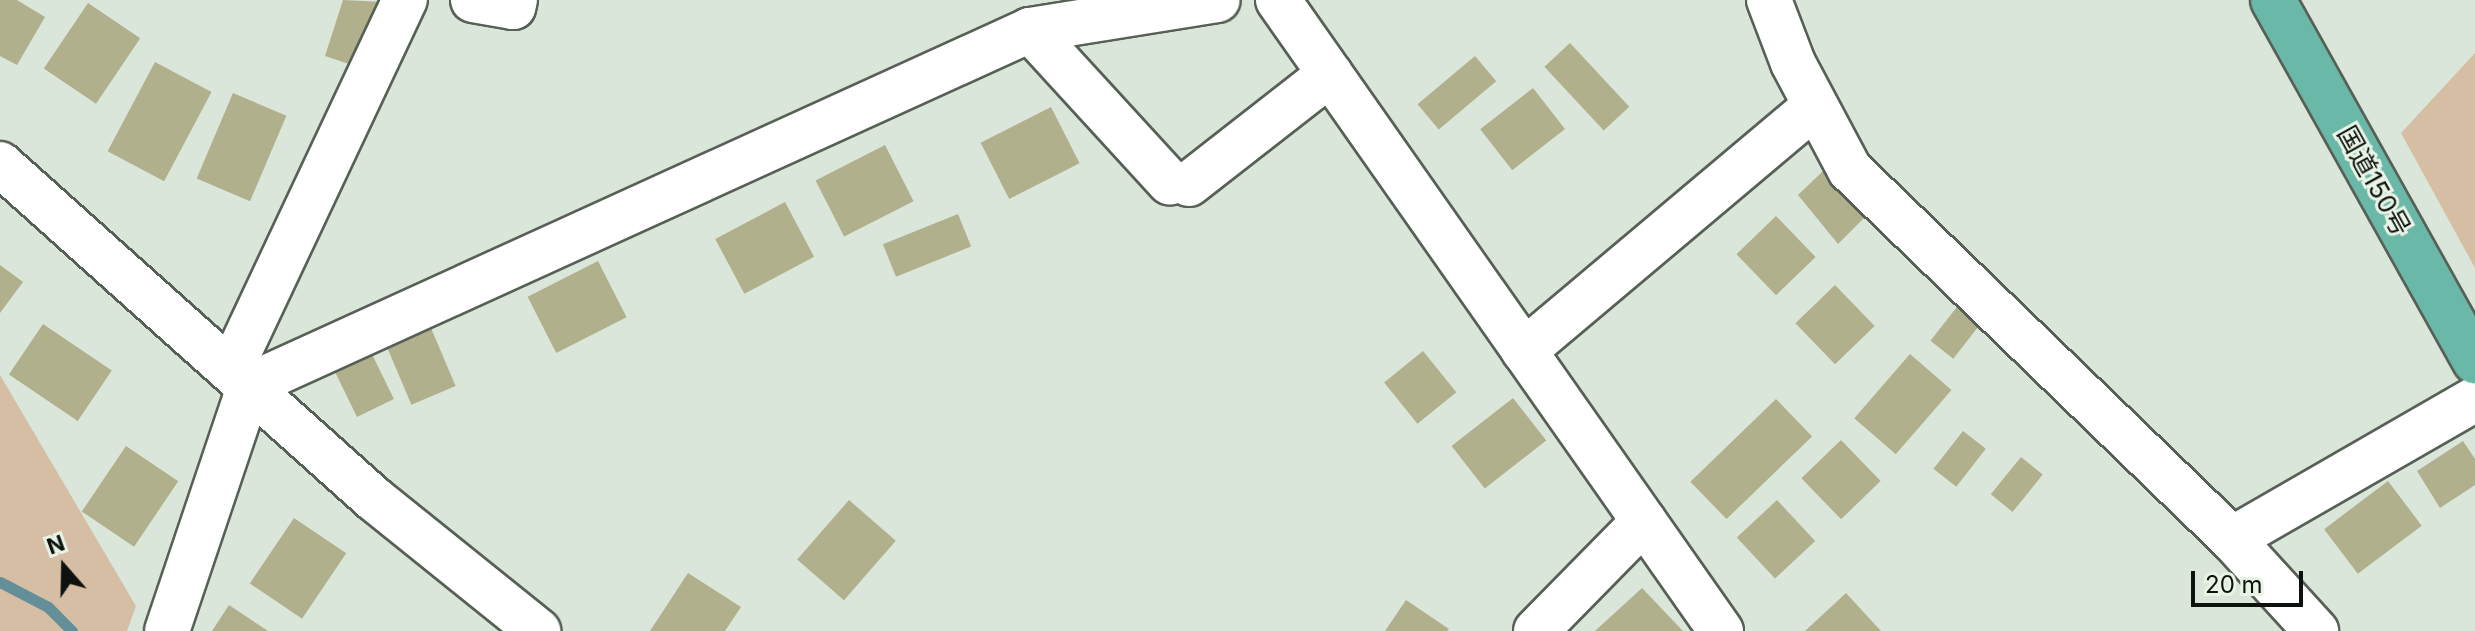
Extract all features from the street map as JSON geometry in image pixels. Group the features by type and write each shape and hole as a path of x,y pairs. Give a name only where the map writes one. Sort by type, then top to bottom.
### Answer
{"highway":[{"name":"国道150号","path":"2273,0 2475,361"}],"street":[{"path":"167,631 241,376 405,0"},
{"path":"473,0 513,7 515,0"},
{"path":"241,376 1030,30 1218,0"},
{"path":"1278,0 1721,631"},
{"path":"1769,0 1814,107 1850,170 2232,539 2316,631"},
{"path":"1030,30 1180,184 1330,74"},
{"path":"1524,351 1814,107"},
{"path":"0,164 410,530 538,631"},
{"path":"2232,539 2475,399"},
{"path":"1536,631 1644,521"}],"shaded area":[{"path":"2475,53 2475,268 2401,133"},
{"path":"0,375 136,606 127,631 0,631"}],"building":[{"path":"0,0 17,0 45,17 17,65 0,56"},
{"path":"343,0 383,2 361,68 325,56"},
{"path":"88,3 140,38 96,104 44,68"},
{"path":"1570,43 1629,107 1604,130 1544,67"},
{"path":"1475,56 1496,81 1439,129 1418,104"},
{"path":"155,62 212,92 164,181 108,151"},
{"path":"1533,88 1565,129 1512,170 1480,129"},
{"path":"233,93 286,116 250,201 197,179"},
{"path":"1051,107 1080,163 1009,199 981,143"},
{"path":"885,145 914,201 844,237 816,180"},
{"path":"1823,171 1867,215 1838,244 1798,195"},
{"path":"785,202 814,257 744,294 715,239"},
{"path":"958,214 971,246 896,277 883,244"},
{"path":"1776,216 1816,257 1776,295 1736,254"},
{"path":"598,261 627,317 556,353 528,297"},
{"path":"0,265 23,282 0,313"},
{"path":"1835,285 1875,326 1835,364 1795,323"},
{"path":"1960,303 1983,321 1953,359 1930,341"},
{"path":"43,324 112,370 78,421 9,375"},
{"path":"431,328 456,386 411,405 387,347"},
{"path":"368,346 394,399 357,417 331,364"},
{"path":"1423,351 1456,392 1417,424 1384,382"},
{"path":"1910,354 1952,390 1896,454 1854,418"},
{"path":"1513,398 1546,441 1485,489 1452,446"},
{"path":"1776,399 1812,436 1727,519 1690,482"},
{"path":"1963,431 1986,449 1956,487 1933,469"},
{"path":"1841,440 1881,481 1841,519 1801,478"},
{"path":"2463,441 2475,459 2475,485 2440,508 2417,471"},
{"path":"126,446 178,481 134,547 82,511"},
{"path":"2021,457 2043,475 2013,512 1991,494"},
{"path":"2388,481 2422,526 2358,574 2324,529"},
{"path":"849,500 896,541 844,600 797,560"},
{"path":"1777,500 1815,541 1775,578 1737,538"},
{"path":"294,518 346,553 302,619 250,583"},
{"path":"688,573 741,607 725,631 650,631"},
{"path":"1642,588 1683,631 1595,631"},
{"path":"1846,593 1881,631 1805,631"},
{"path":"1406,600 1449,629 1385,631"},
{"path":"229,605 268,631 212,631"}],"waterway":[{"path":"0,582 48,607 72,631"}]}
